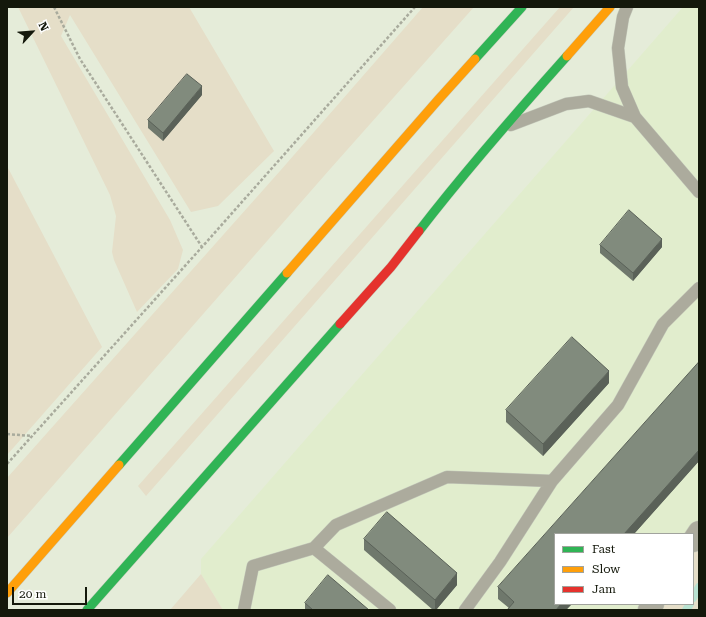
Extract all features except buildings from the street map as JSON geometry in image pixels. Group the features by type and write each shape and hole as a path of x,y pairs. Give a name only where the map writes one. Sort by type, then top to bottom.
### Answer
{"highway":[{"path":"7,592 438,100 522,7"},
{"path":"87,610 390,267 446,196 502,129 610,7"}],"lane":[{"path":"627,7 623,17 618,48 622,87 635,117 699,192"},
{"path":"502,129 566,104 589,101 635,117"},
{"path":"465,610 500,562 552,481 618,405 663,324 699,288"},
{"path":"244,610 253,566 314,548 336,524 447,477 552,481"},
{"path":"314,548 390,610"}],"path":[{"path":"54,7 80,59 202,247"},
{"path":"7,464 202,247 414,7"},
{"path":"7,434 32,436"}],"shaded area":[{"path":"18,7 189,7 274,151 218,206 191,212 70,15 61,36 170,220 183,250 178,269 137,312 114,260 112,252 116,216 110,195"},
{"path":"423,7 474,7 7,538 7,478 280,171"},
{"path":"560,7 574,7 146,496 138,486"},
{"path":"683,7 699,7 699,520 692,533 554,533 554,605 647,605 644,610 223,610 201,574 201,559"},
{"path":"7,166 102,347 7,455"},
{"path":"699,520 699,610 644,610 647,605 694,605 694,533 692,533"},
{"path":"201,574 223,610 170,610"}],"waterway":[{"path":"694,596 699,587"},
{"path":"686,610 689,605"}],"traffic: fast":[{"path":"475,59 522,7"},
{"path":"419,231 492,142 567,56"},
{"path":"119,465 287,273"},
{"path":"87,610 340,324"}],"traffic: slow":[{"path":"567,56 610,7"},
{"path":"287,273 475,59"},
{"path":"7,593 119,465"}],"traffic: jam":[{"path":"340,324 391,267 419,231"}]}
